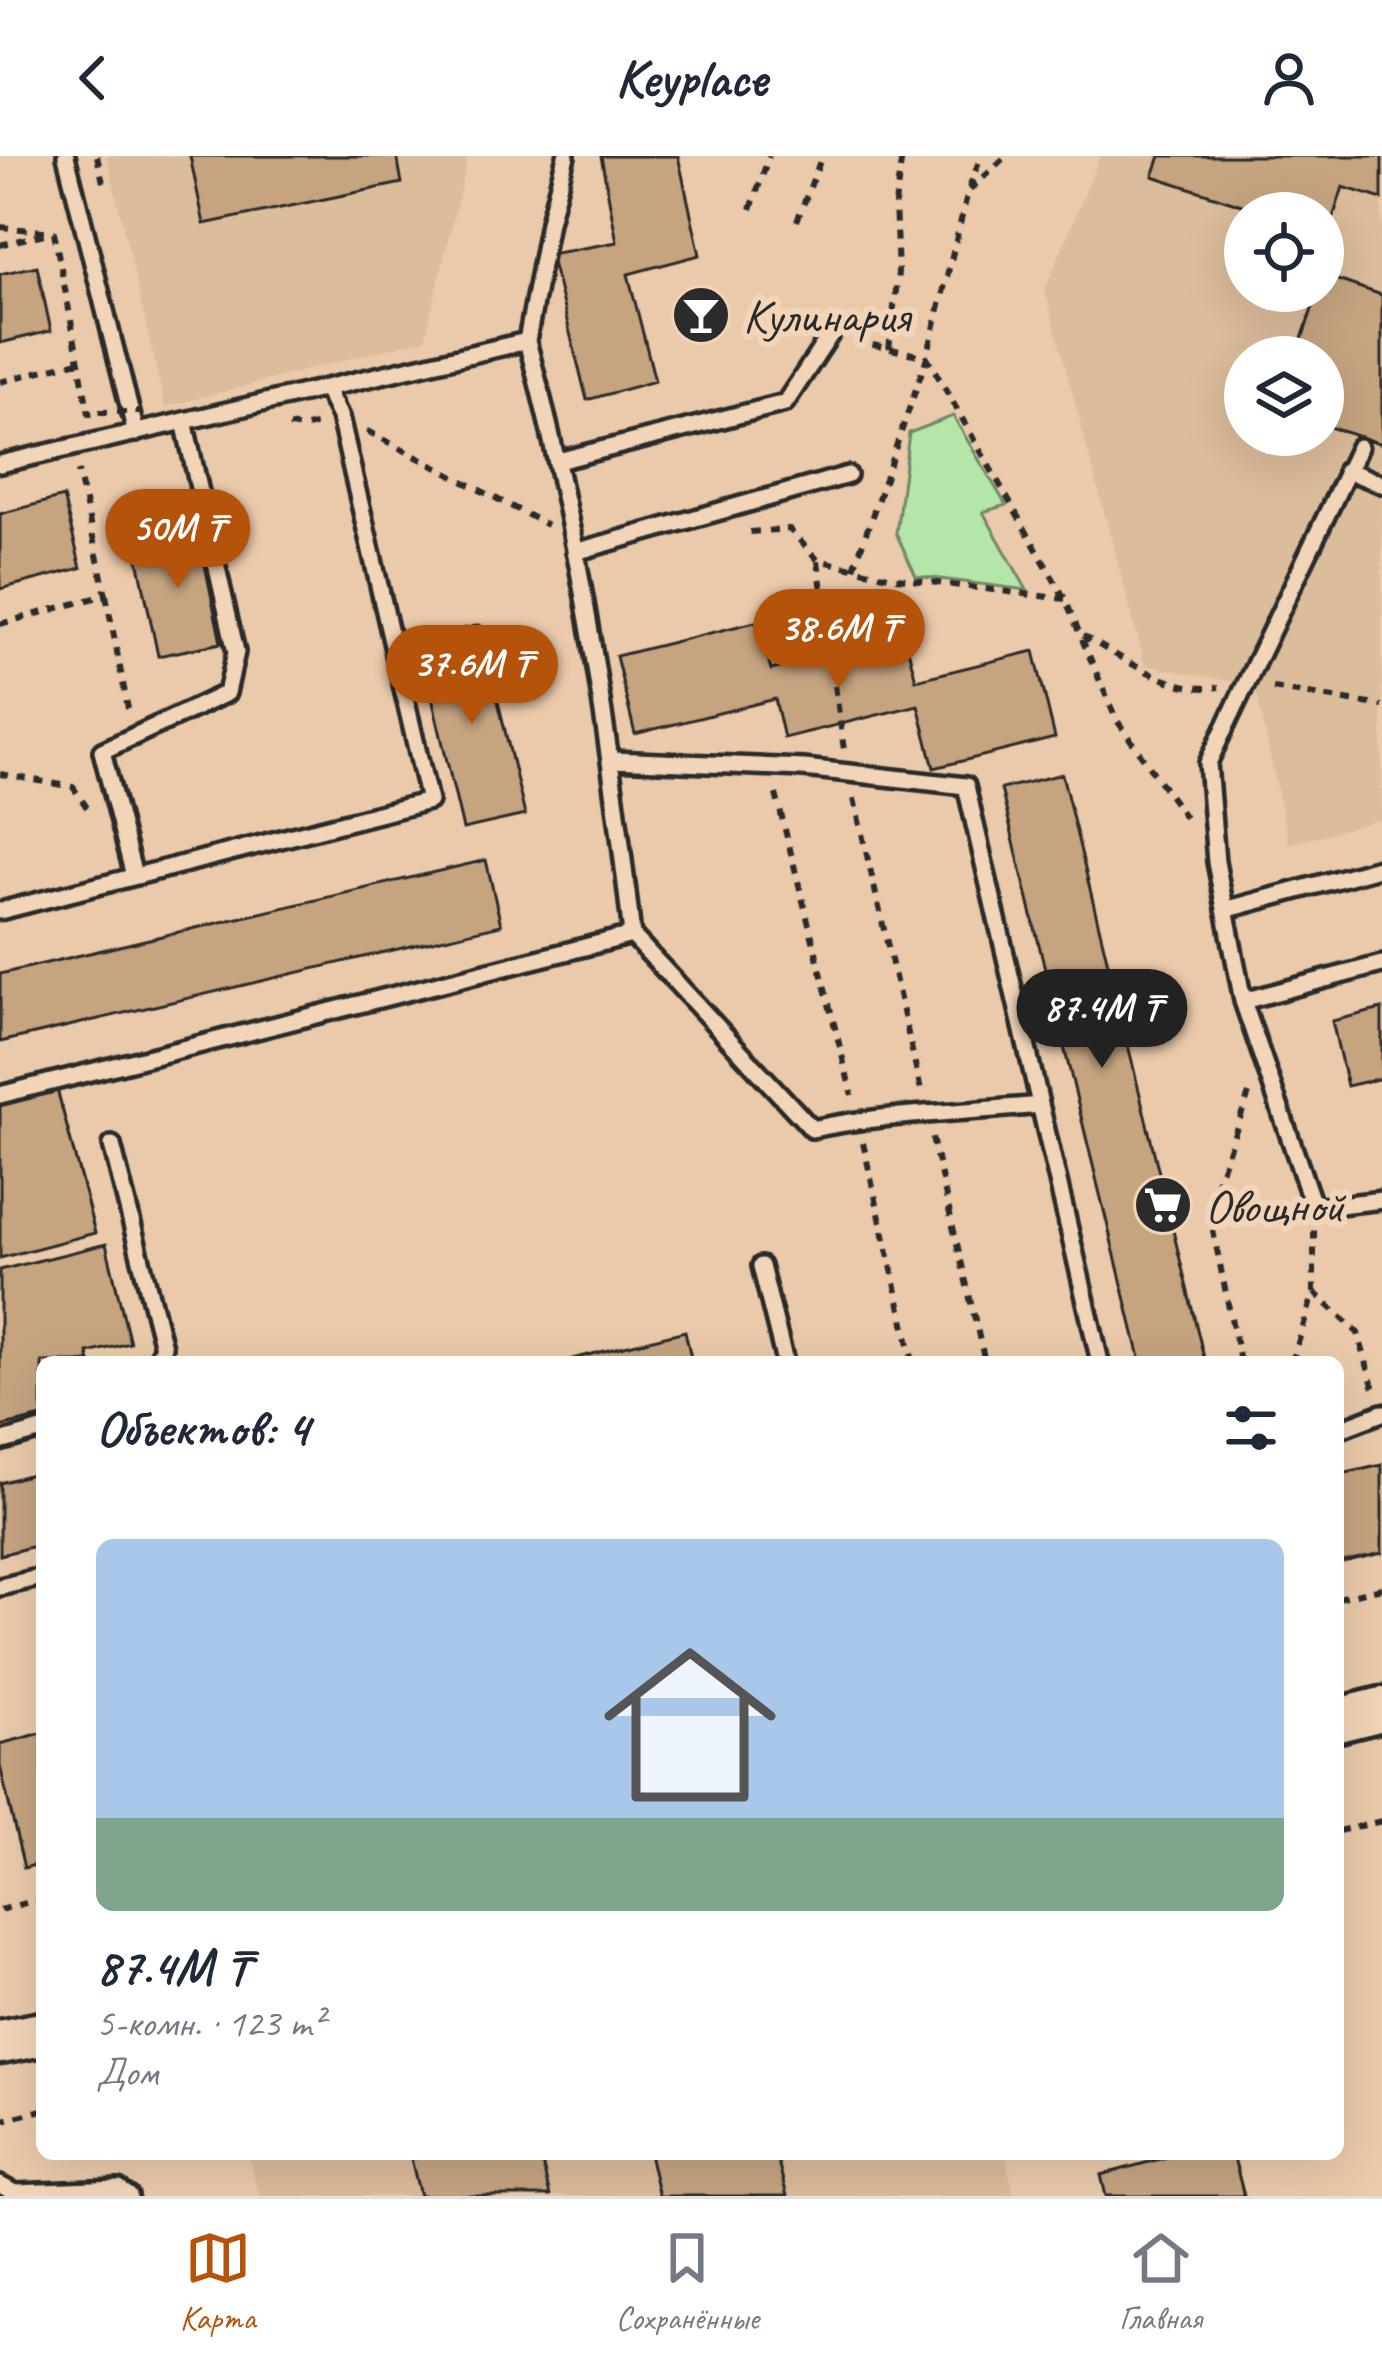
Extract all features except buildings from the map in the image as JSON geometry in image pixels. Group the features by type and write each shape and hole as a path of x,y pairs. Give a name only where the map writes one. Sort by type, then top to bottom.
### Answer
{"main road":[{"path":"1344,1718 1382,1709"},
{"path":"0,2042 36,2035"}],"lane":[{"path":"66,156 136,433"},
{"path":"566,156 527,341 558,461 612,760 632,935 812,1129 858,1118 928,1117 1040,1105"},
{"path":"558,461 785,403 830,335"},
{"path":"0,464 527,341"},
{"path":"0,911 429,801 340,417 326,389"},
{"path":"134,876 102,751 227,692 236,652 184,422"},
{"path":"1359,447 1208,763 1216,862 1243,1001 1314,1208 1382,1200"},
{"path":"1346,470 1382,484"},
{"path":"573,544 848,475"},
{"path":"612,760 770,766 966,786 1099,1356"},
{"path":"1226,910 1382,867"},
{"path":"0,1095 632,935"},
{"path":"1243,1001 1382,964"},
{"path":"112,1145 163,1347 158,1356"},
{"path":"761,1266 784,1356"},
{"path":"1344,1428 1381,1413"},
{"path":"0,1442 36,1432"},
{"path":"0,1587 36,1578"},
{"path":"0,2185 15,2193 119,2189 129,2196"}],"path":[{"path":"97,156 107,202"},
{"path":"752,209 769,156"},
{"path":"797,221 822,156"},
{"path":"889,349 898,273 895,204 902,156"},
{"path":"854,568 926,357 981,156"},
{"path":"968,192 1006,156"},
{"path":"0,227 53,232"},
{"path":"0,245 53,232"},
{"path":"53,232 89,414 142,412"},
{"path":"830,335 926,357 1066,599 1116,719 1216,862"},
{"path":"0,382 78,361"},
{"path":"282,424 304,428 340,417 573,544"},
{"path":"73,447 134,736"},
{"path":"746,532 789,529 818,560 897,578 1066,599"},
{"path":"818,560 848,773 984,1356"},
{"path":"0,624 106,595"},
{"path":"1080,634 1145,670 1200,690 1245,683 1382,706"},
{"path":"770,766 912,1356"},
{"path":"0,774 73,787 98,823"},
{"path":"1239,1356 1208,1206 1262,1057"},
{"path":"1294,1356 1315,1292 1314,1208"},
{"path":"1315,1292 1358,1333 1381,1413"},
{"path":"1344,1597 1382,1588"},
{"path":"1344,1830 1382,1821"},
{"path":"0,1910 36,1900"},
{"path":"0,2121 36,2112"}],"shaded area":[{"path":"107,156 468,156 425,339 165,407"},
{"path":"1100,156 1382,156 1382,819 1289,844 1255,686 1145,665 1045,290"},
{"path":"250,2160 1006,2160 1014,2196 259,2196"}],"green space":[{"path":"953,416 1006,505 983,512 1027,590 916,576 896,533 909,433"}],"place":[{"name":"Кулинария","path":"701,315"},
{"name":"Овощной","path":"1163,1205"}]}
